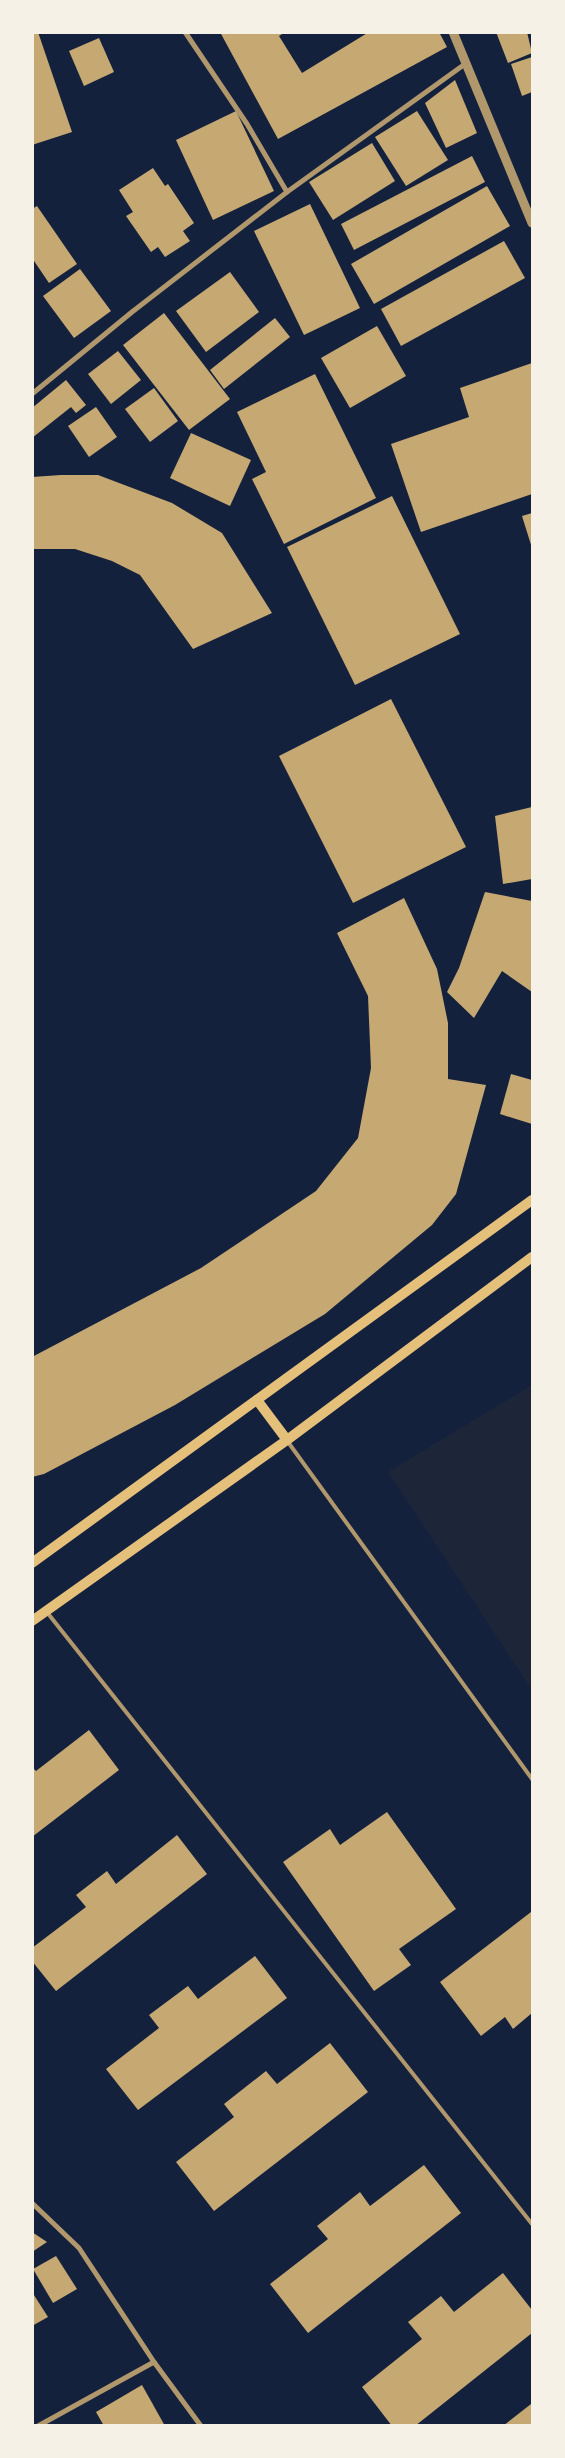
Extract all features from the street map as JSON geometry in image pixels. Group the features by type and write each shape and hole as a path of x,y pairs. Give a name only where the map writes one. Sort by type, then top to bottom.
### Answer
{"main road":[{"path":"32,1563 532,1200"},
{"path":"32,1621 287,1440 532,1257"},
{"path":"257,1400 287,1440"}],"street":[{"path":"185,32 246,124 287,192"},
{"path":"453,32 532,223"},
{"path":"32,394 132,312 287,192 465,64"},
{"path":"32,2203 79,2248 154,2362 201,2426"},
{"path":"38,2426 154,2362"}],"lane":[{"path":"287,1440 532,1779"},
{"path":"46,1611 532,2224"}],"shaded area":[{"path":"532,1385 532,1690 388,1472"}],"building":[{"path":"32,32 38,32 72,132 32,145"},
{"path":"220,32 285,32 279,36 302,73 369,32 439,32 447,47 278,139"},
{"path":"496,32 527,32 532,53 508,63"},
{"path":"99,38 114,72 84,86 69,51"},
{"path":"532,57 532,92 522,96 511,64"},
{"path":"455,80 477,133 446,148 425,103"},
{"path":"236,111 274,191 213,220 176,140"},
{"path":"417,111 448,160 406,186 375,137"},
{"path":"372,143 395,181 333,220 309,182"},
{"path":"472,156 485,182 354,250 341,224"},
{"path":"153,168 165,186 168,184 194,223 183,231 190,241 165,257 158,247 151,252 126,216 133,212 119,190"},
{"path":"487,186 510,226 374,304 351,264"},
{"path":"310,204 360,308 304,335 254,231"},
{"path":"37,206 77,264 49,283 32,258 32,209"},
{"path":"504,241 525,278 401,346 381,309"},
{"path":"80,269 111,311 74,338 43,296"},
{"path":"230,272 259,312 206,352 176,311"},
{"path":"164,313 230,399 189,430 123,345"},
{"path":"275,318 290,337 224,389 210,370"},
{"path":"377,326 406,376 350,408 321,358"},
{"path":"118,351 141,380 111,404 88,374"},
{"path":"532,363 532,494 421,532 391,444 469,417 460,388"},
{"path":"315,374 376,498 284,544 252,479 266,472 237,412"},
{"path":"66,380 86,405 76,413 71,407 32,438 32,408"},
{"path":"154,388 178,421 150,442 125,409"},
{"path":"96,407 117,437 89,457 68,426"},
{"path":"191,433 251,460 230,506 170,478"},
{"path":"98,475 172,503 222,533 272,613 193,649 140,575 112,561 75,549 32,549 32,477"},
{"path":"392,496 460,634 355,685 287,547"},
{"path":"532,513 532,548 522,516"},
{"path":"391,699 466,847 353,903 279,756"},
{"path":"532,807 532,879 503,884 495,816"},
{"path":"485,892 532,901 532,992 502,971 474,1018 447,992 459,968"},
{"path":"404,898 437,969 448,1023 448,1079 486,1085 456,1194 432,1225 325,1314 175,1405 44,1474 32,1477 32,1357 201,1268 316,1191 358,1138 371,1068 368,996 337,933"},
{"path":"511,1074 532,1080 532,1124 500,1114"},
{"path":"89,1730 119,1770 32,1837 32,1767 36,1771"},
{"path":"387,1812 456,1909 399,1949 411,1965 374,1991 283,1862 330,1829 340,1845"},
{"path":"177,1835 207,1874 56,1991 32,1961 32,1948 86,1907 76,1895 107,1871 116,1884"},
{"path":"531,1912 532,2013 513,2029 505,2017 481,2036 440,1982"},
{"path":"255,1956 287,1998 138,2110 106,2069 159,2028 149,2015 188,1986 198,1999"},
{"path":"330,2043 368,2092 214,2211 176,2162 234,2117 224,2104 266,2071 277,2084"},
{"path":"424,2165 461,2213 308,2333 270,2284 328,2239 317,2226 360,2192 370,2206"},
{"path":"32,2232 47,2242 32,2252"},
{"path":"56,2256 77,2289 53,2303 33,2269"},
{"path":"503,2273 532,2310 532,2333 415,2426 392,2426 362,2387 422,2339 408,2322 441,2296 454,2312"},
{"path":"32,2292 48,2317 32,2326"},
{"path":"142,2385 165,2426 104,2426 96,2412"},
{"path":"531,2404 532,2426 503,2426"}]}
